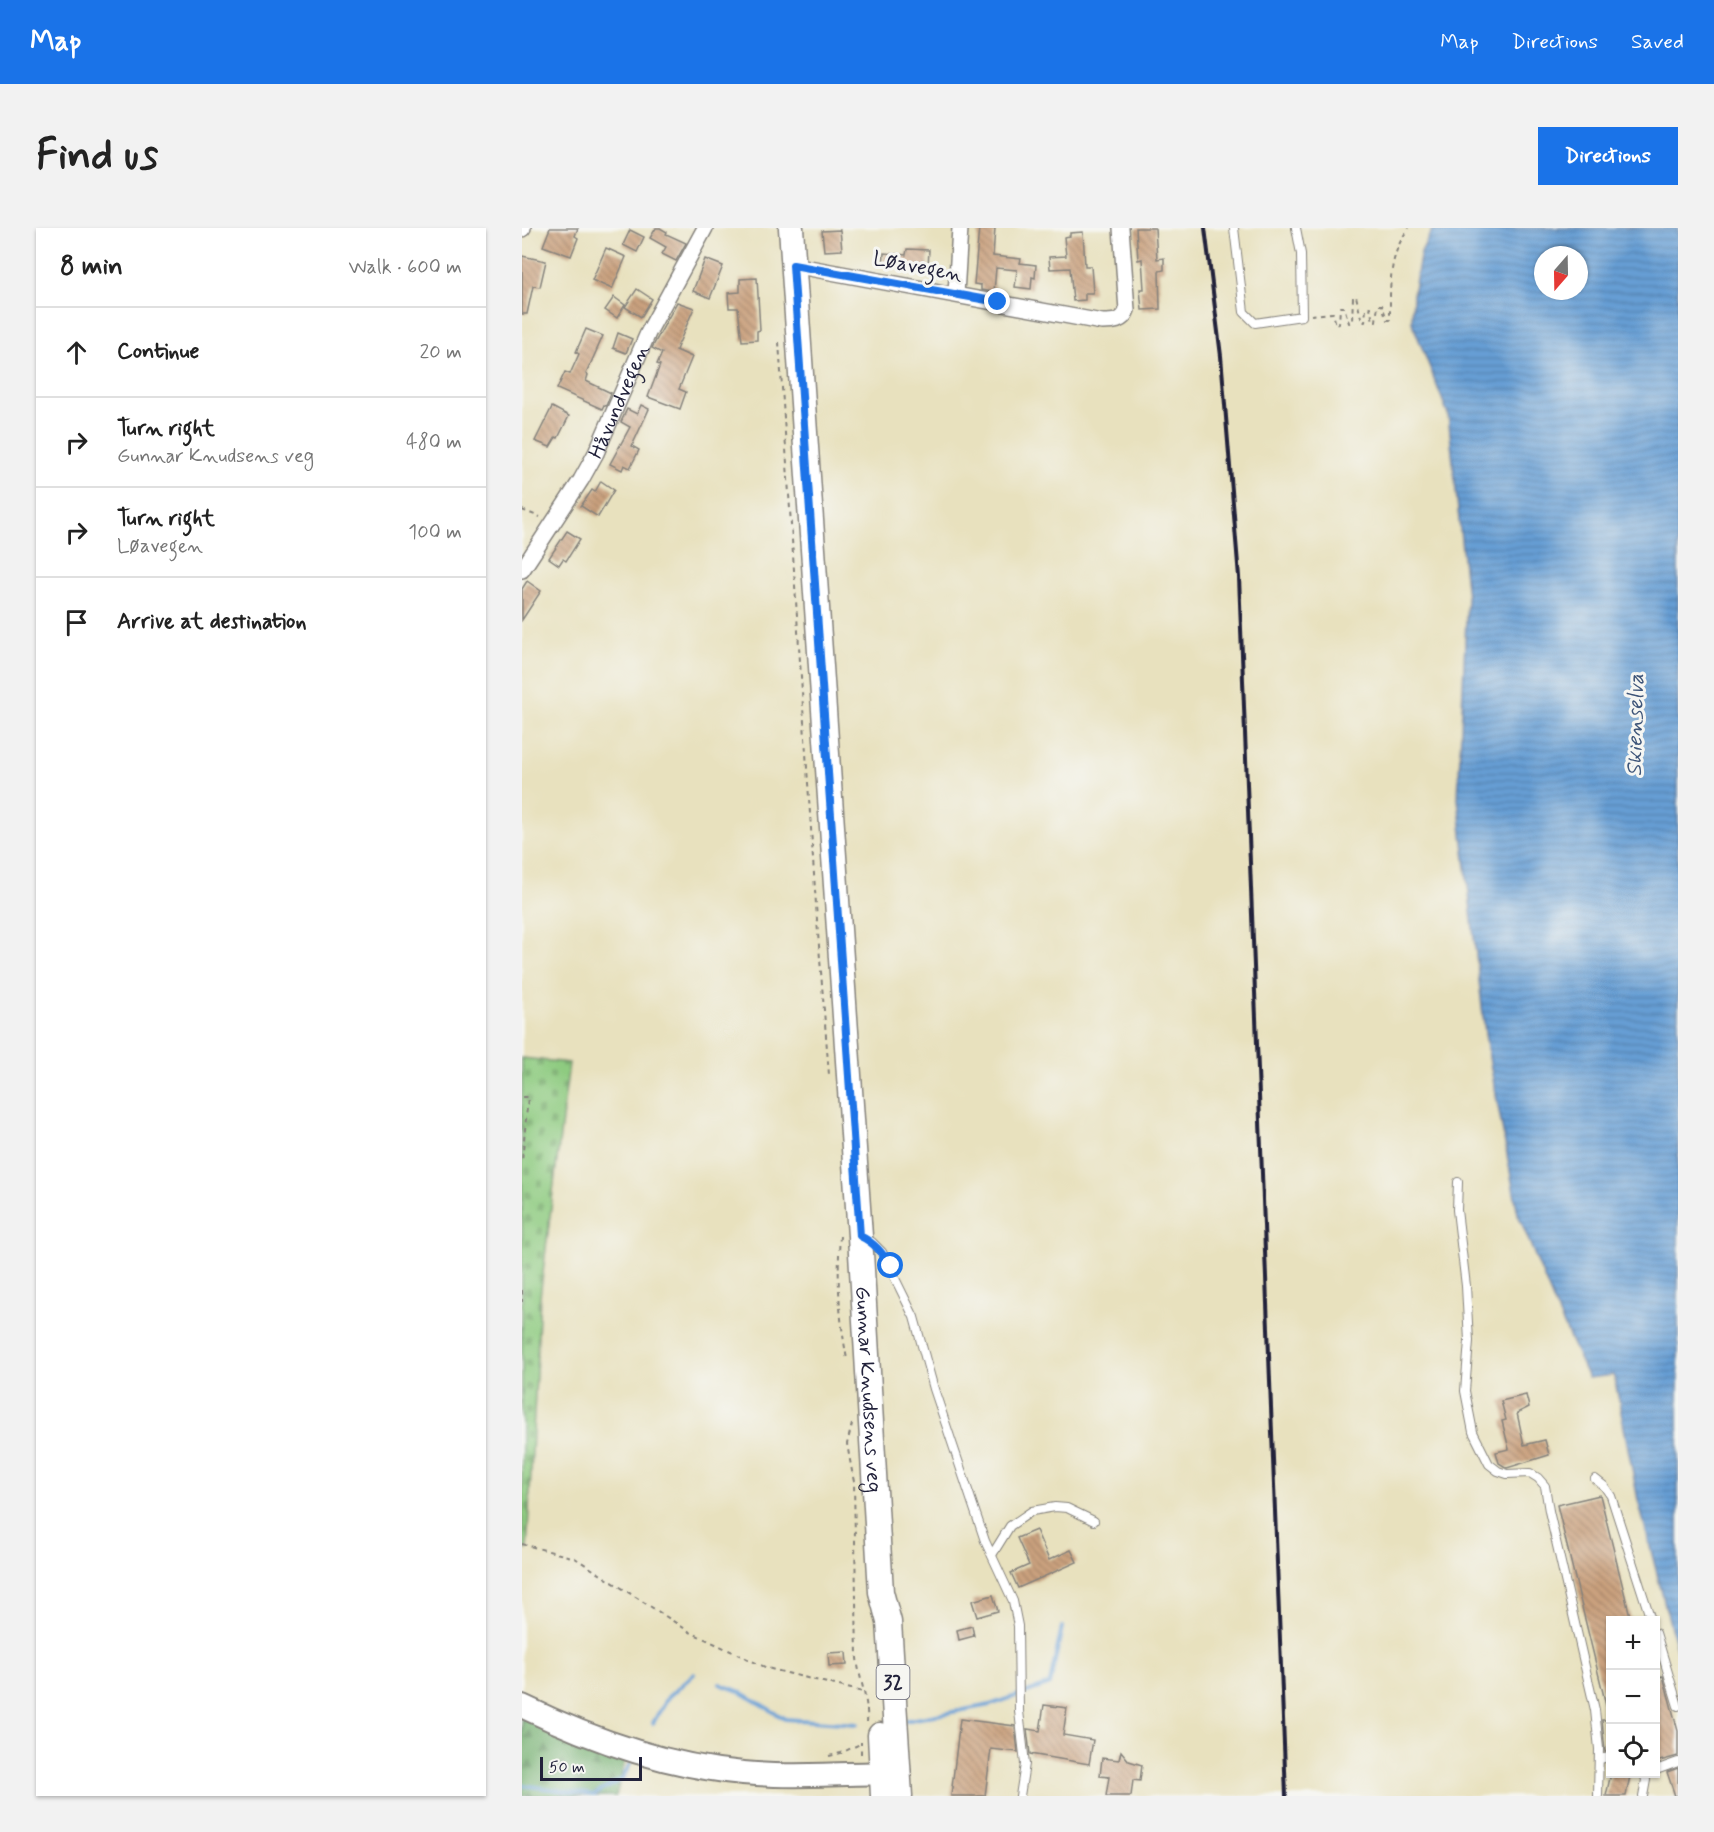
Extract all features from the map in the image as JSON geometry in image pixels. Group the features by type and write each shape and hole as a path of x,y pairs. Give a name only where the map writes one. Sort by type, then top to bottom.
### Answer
{"main road":[{"name":"32","path":"791,228 794,277"},
{"name":"Gunnar Knudsens veg","path":"794,277 850,1232 881,1592 877,1624 885,1782"},
{"path":"522,1706 602,1741 681,1764 746,1774 885,1782"}],"street":[{"name":"Håvundvegen","path":"522,570 596,453 648,333 705,228"},
{"path":"956,294 960,228"},
{"name":"Løavegen","path":"794,277 956,294 1102,322 1116,322 1125,315 1127,310 1120,228"}],"lane":[{"path":"1234,228 1244,312 1255,322 1302,316 1301,254 1296,228"},
{"path":"1458,1182 1457,1210 1466,1286 1469,1341 1464,1391 1473,1432 1479,1448 1489,1464 1498,1472 1530,1473 1539,1478 1545,1486 1595,1710 1599,1759 1598,1796"},
{"path":"850,1232 872,1242 882,1252 891,1266 914,1317 947,1429 985,1541 1013,1601 1018,1626 1019,1691 1025,1764 1020,1796"},
{"path":"1596,1479 1605,1486 1611,1496 1650,1616"},
{"path":"992,1555 1010,1526 1032,1511 1055,1507 1067,1508 1094,1521"},
{"path":"1660,1646 1678,1706"},
{"path":"1599,1759 1606,1758"},
{"path":"1660,1769 1678,1762"},
{"path":"1643,1796 1645,1778"}],"path":[{"path":"1302,316 1333,313 1335,325 1339,324 1340,307 1344,307 1349,323 1352,322 1353,297 1356,296 1362,322 1365,322 1366,308 1370,307 1373,321 1376,321 1378,305 1382,305 1387,320 1390,320 1390,280 1393,263 1398,246 1409,228"},
{"path":"778,335 829,1077"},
{"path":"522,510 554,521"},
{"path":"522,1097 528,1097 522,1162"},
{"path":"848,1362 838,1290 850,1232"},
{"path":"522,1290 522,1302"},
{"path":"852,1423 847,1444 854,1482 857,1658 867,1709 866,1727"},
{"path":"522,1544 575,1558 690,1632 767,1668 863,1692"},
{"path":"821,1757 841,1753 860,1744 865,1733"},
{"path":"860,1744 885,1782"}],"green space":[{"path":"522,1058 569,1063 540,1297 527,1550 522,1547"},
{"path":"522,1704 628,1749 616,1796 522,1796"}],"water":[{"name":"Skienselva","path":"1433,228 1678,228 1678,1655 1638,1500 1614,1375 1588,1378 1557,1310 1518,1214 1486,1041 1458,799 1467,597 1448,414 1412,322 1413,294 1421,252"}],"building":[{"path":"550,228 578,228 575,236 578,238 571,256 543,246"},
{"path":"656,228 686,243 676,261 662,254 666,247 650,238"},
{"path":"979,228 995,228 993,256 1021,259 1020,263 1036,265 1031,289 1015,287 1017,270 996,268 994,292 981,290 981,285 974,284"},
{"path":"1136,228 1155,228 1157,259 1164,258 1164,270 1159,271 1160,309 1142,310 1140,289 1144,289 1142,259 1138,260"},
{"path":"630,230 644,237 637,252 623,245"},
{"path":"840,230 842,250 824,251 822,231"},
{"path":"1083,232 1085,266 1091,266 1093,293 1085,293 1085,300 1073,301 1070,268 1050,269 1049,257 1066,256 1064,237 1070,236 1070,233"},
{"path":"606,248 626,257 612,289 592,280"},
{"path":"907,249 929,250 928,267 883,265 884,253 906,255"},
{"path":"522,256 546,261 540,287 533,286 527,314 522,314"},
{"path":"705,259 723,266 710,298 693,291"},
{"path":"757,278 760,330 757,331 757,340 742,341 738,308 729,308 728,293 740,292 740,279"},
{"path":"637,289 652,299 641,317 625,307"},
{"path":"614,297 625,305 617,318 605,310"},
{"path":"677,302 694,308 676,350 692,357 679,389 686,392 680,409 648,397 662,353 652,348"},
{"path":"586,329 603,336 586,374 588,375 586,381 611,393 606,406 604,405 602,409 557,389 565,372 570,374"},
{"path":"618,333 632,339 626,353 613,348"},
{"path":"641,405 649,409 632,446 639,450 630,468 624,465 622,470 610,464 630,427 621,422 627,409 637,414"},
{"path":"552,407 569,416 558,438 556,437 550,447 535,441"},
{"path":"601,481 614,490 598,517 581,506 592,490 595,492"},
{"path":"567,531 580,539 566,561 563,559 559,565 549,558"},
{"path":"527,581 541,591 522,620 522,589"},
{"path":"1526,1395 1529,1407 1517,1413 1524,1445 1545,1440 1549,1455 1507,1468 1499,1463 1496,1452 1509,1449 1502,1421 1506,1420 1501,1401"},
{"path":"1600,1495 1630,1616 1606,1616 1606,1705 1557,1505"},
{"path":"1036,1530 1049,1560 1071,1550 1077,1562 1018,1588 1011,1573 1029,1565 1017,1538"},
{"path":"993,1595 998,1611 977,1617 972,1601"},
{"path":"972,1626 974,1636 959,1640 957,1630"},
{"path":"846,1652 847,1665 829,1666 828,1653"},
{"path":"1663,1676 1678,1731 1678,1756 1660,1761 1660,1724 1660,1677"},
{"path":"1044,1705 1067,1708 1063,1735 1093,1740 1089,1764 1030,1754 1027,1729 1040,1731"},
{"path":"960,1719 1015,1726 1018,1752 991,1749 985,1796 951,1796"},
{"path":"1602,1720 1606,1720 1605,1752"},
{"path":"1121,1751 1129,1761 1142,1765 1140,1781 1133,1780 1131,1796 1106,1796 1109,1777 1100,1776 1102,1758 1119,1760"},
{"path":"1678,1768 1678,1796 1675,1796 1667,1772"},
{"path":"1610,1778 1630,1778 1626,1796 1606,1796"}],"waterway":[{"path":"904,1721 990,1705 1050,1684 1062,1627"},
{"path":"653,1723 668,1697 694,1674"},
{"path":"720,1684 741,1692 785,1719 857,1724"},
{"path":"522,1785 594,1795 622,1779 630,1764"}],"railway":[{"path":"1205,228 1221,356 1239,577 1286,1796"}],"route":[{"path":"891,1266 872,1242 860,1236 793,265 998,302"}]}
